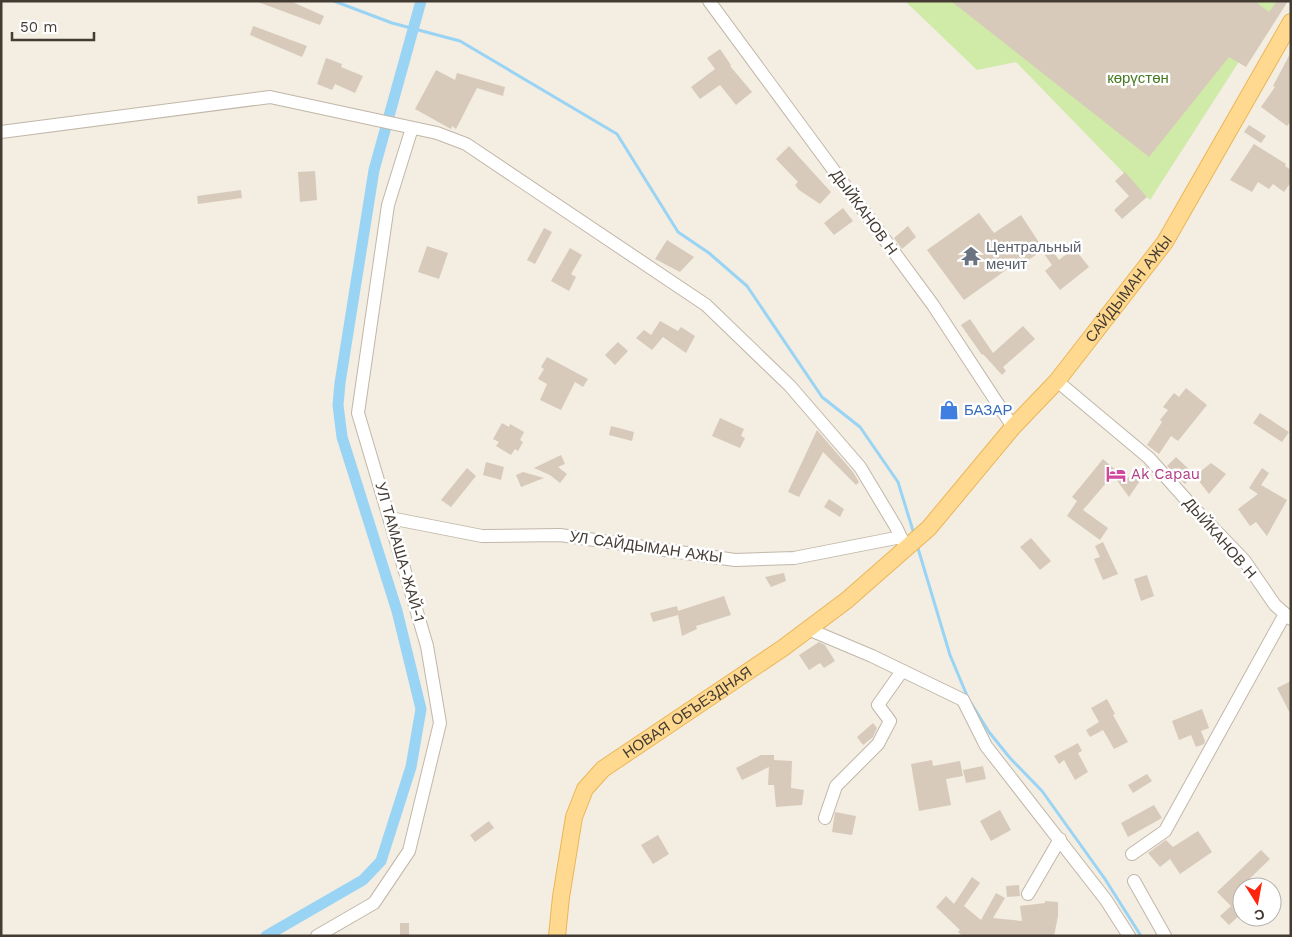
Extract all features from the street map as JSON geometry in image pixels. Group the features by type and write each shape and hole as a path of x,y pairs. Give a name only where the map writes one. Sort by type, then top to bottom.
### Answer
{"main road":[{"name":"САЙДЫМАН АЖЫ","path":"905,543 929,528 1013,427 1057,380 1165,242 1291,22"},
{"name":"НОВАЯ ОБЪЕЗДНАЯ","path":"557,936 561,897 574,817 585,789 603,769 784,648 847,600 905,543"}],"street":[{"name":"ДЫЙКАНОВ Н","path":"709,1 932,305 1013,427"},
{"path":"1,132 270,97 437,134 466,144 706,305 790,386 860,467 905,543"},
{"name":"УЛ ТАМАША-ЖАЙ-1","path":"317,936 374,903 409,851 440,723 428,646 358,413 388,205 411,128"},
{"name":"ДЫЙКАНОВ Н","path":"1057,380 1149,458 1191,506 1244,560 1275,605 1288,617"},
{"name":"УЛ САЙДЫМАН АЖЫ","path":"390,518 482,536 560,535 735,560 794,558 905,543"},
{"path":"1132,854 1165,831 1288,617"},
{"path":"808,629 963,700 986,746 1106,900 1129,936"},
{"path":"825,818 836,786 878,744 890,721 878,705 902,671"},
{"path":"1028,894 1060,839"},
{"path":"1134,881 1165,936"}],"green space":[{"name":"көрүстөн","path":"905,1 1278,1 1150,200 1016,62 977,70"}],"building":[{"path":"290,1 324,16 320,25 258,2"},
{"name":"көрүстөн","path":"951,1 1255,1 1269,12 1277,1 1288,1 1246,67 1229,57 1149,157"},
{"path":"253,26 307,46 302,57 250,35"},
{"path":"720,49 730,66 752,92 736,105 720,85 700,99 691,87 715,69 707,58"},
{"path":"1291,52 1291,121 1287,126 1261,107 1275,87 1273,86"},
{"path":"326,58 342,64 341,67 363,76 355,93 335,84 332,90 317,84"},
{"path":"436,70 455,80 457,73 505,87 503,96 477,88 456,129 452,126 451,129 415,109"},
{"path":"1249,125 1266,136 1261,143 1244,132"},
{"path":"1254,144 1286,164 1285,166 1291,170 1291,182 1284,192 1273,184 1269,189 1258,182 1252,192 1230,180"},
{"path":"789,146 831,192 820,204 799,190 795,185 798,182 776,159"},
{"path":"315,171 317,200 300,202 298,172"},
{"path":"1125,172 1147,197 1122,219 1114,210 1129,196 1115,181"},
{"path":"241,190 242,198 198,204 197,196"},
{"path":"843,208 853,221 834,235 824,223"},
{"name":"Центральный мечит","path":"979,213 994,233 1021,215 1042,247 1047,243 1059,260 1074,248 1089,267 1060,290 1045,271 1052,265 1042,251 1025,262 1023,258 964,300 927,250"},
{"path":"908,226 916,237 902,249 894,238"},
{"path":"544,228 552,232 535,264 527,260"},
{"path":"667,240 694,257 680,272 655,259"},
{"path":"427,246 448,253 439,279 418,272"},
{"path":"570,248 582,255 571,274 576,277 569,291 551,281"},
{"path":"970,319 993,353 1023,326 1035,339 1003,367 1006,371 1002,375 982,355 961,325"},
{"path":"660,321 678,331 681,327 695,336 686,353 663,337 652,350 636,338 644,330 651,335"},
{"path":"618,342 628,351 615,365 605,355"},
{"path":"547,357 588,379 583,387 575,382 561,410 540,400 547,384 538,379 544,369 541,367"},
{"path":"1186,388 1207,405 1178,441 1171,436 1159,454 1147,445 1162,422 1160,420 1168,410 1163,407 1174,393 1179,397"},
{"path":"1260,413 1289,432 1282,442 1253,423"},
{"path":"720,418 744,429 741,436 745,438 740,448 712,436"},
{"path":"502,423 509,427 510,424 524,432 520,440 523,442 518,451 515,449 511,455 496,446 499,442 493,439"},
{"path":"611,426 634,432 632,441 609,435"},
{"path":"817,430 853,472 859,482 856,485 823,452 799,497 788,492"},
{"path":"561,455 565,464 558,467 567,474 560,483 550,475 534,468"},
{"path":"1176,457 1194,474 1185,484 1167,466"},
{"path":"1103,459 1126,479 1145,465 1148,469 1129,497 1113,475 1083,510 1108,528 1100,540 1067,516 1077,501 1072,497"},
{"path":"486,462 504,467 501,480 483,475"},
{"path":"1211,463 1226,474 1209,494 1195,476"},
{"path":"467,468 476,476 451,507 441,500"},
{"path":"1262,468 1269,473 1261,485 1287,500 1267,536 1256,522 1250,526 1238,509 1258,494 1249,488"},
{"path":"523,472 544,478 521,487 516,475"},
{"path":"829,499 844,509 840,517 824,507"},
{"path":"1031,538 1051,561 1040,570 1020,547"},
{"path":"1103,542 1118,574 1103,580 1094,559 1100,557 1095,546"},
{"path":"784,573 786,581 771,587 765,577"},
{"path":"1147,575 1154,596 1141,601 1134,579"},
{"path":"724,596 731,615 696,626 697,629 682,636 678,615 653,622 650,613 677,606 678,611"},
{"path":"819,642 825,645 835,661 824,668 820,663 809,670 799,655"},
{"path":"1291,681 1291,715 1277,688"},
{"path":"1107,699 1115,714 1113,715 1128,742 1114,749 1103,730 1090,737 1086,730 1099,722 1091,708"},
{"path":"1202,709 1209,728 1201,731 1205,741 1204,744 1196,747 1191,735 1179,740 1172,721"},
{"path":"873,723 877,728 873,737 863,745 857,737"},
{"path":"1078,743 1082,751 1078,753 1088,772 1075,780 1064,760 1059,764 1054,756"},
{"path":"761,755 774,755 774,760 792,761 791,788 804,790 802,805 776,807 774,785 768,785 769,767 742,780 736,768"},
{"path":"932,760 933,766 960,761 963,776 946,779 951,805 919,811 911,764"},
{"path":"983,766 986,779 966,783 963,770"},
{"path":"1147,774 1152,781 1133,793 1128,785"},
{"path":"1154,805 1162,818 1128,837 1121,823"},
{"path":"1000,810 1011,830 991,841 980,821"},
{"path":"835,812 856,816 852,835 832,832"},
{"path":"489,821 494,828 475,842 470,835"},
{"path":"1198,831 1212,852 1180,874 1170,859 1160,867 1148,853 1166,840 1173,847"},
{"path":"658,835 669,854 653,864 641,845"},
{"path":"1261,850 1270,859 1251,877 1233,877"},
{"path":"972,877 980,883 964,906 981,920 996,893 1005,898 993,918 1022,921 1020,906 1045,903 1045,901 1058,902 1058,916 1054,936 963,936 958,932 960,930 936,907 946,896 954,904"},
{"path":"1232,878 1232,922 1229,925 1220,916 1231,906 1217,892"},
{"path":"1019,885 1020,896 1007,897 1006,886"},
{"path":"400,923 409,923 409,936 400,936"}],"waterway":[{"path":"334,1 392,23 460,41 617,134 678,232 709,253 747,286 822,397 860,427 898,482 914,534"},
{"path":"266,936 363,880 381,861 411,767 421,709 397,611 342,437 338,405 374,170 421,1"},
{"path":"917,545 950,655 968,698"},
{"path":"971,703 989,732 1010,758 1042,791 1105,879 1141,936"}],"place":[{"name":"Центральный мечит","path":"971,256"},
{"name":"БАЗАР","path":"949,410"},
{"name":"Ak Capau","path":"1116,474"}]}
